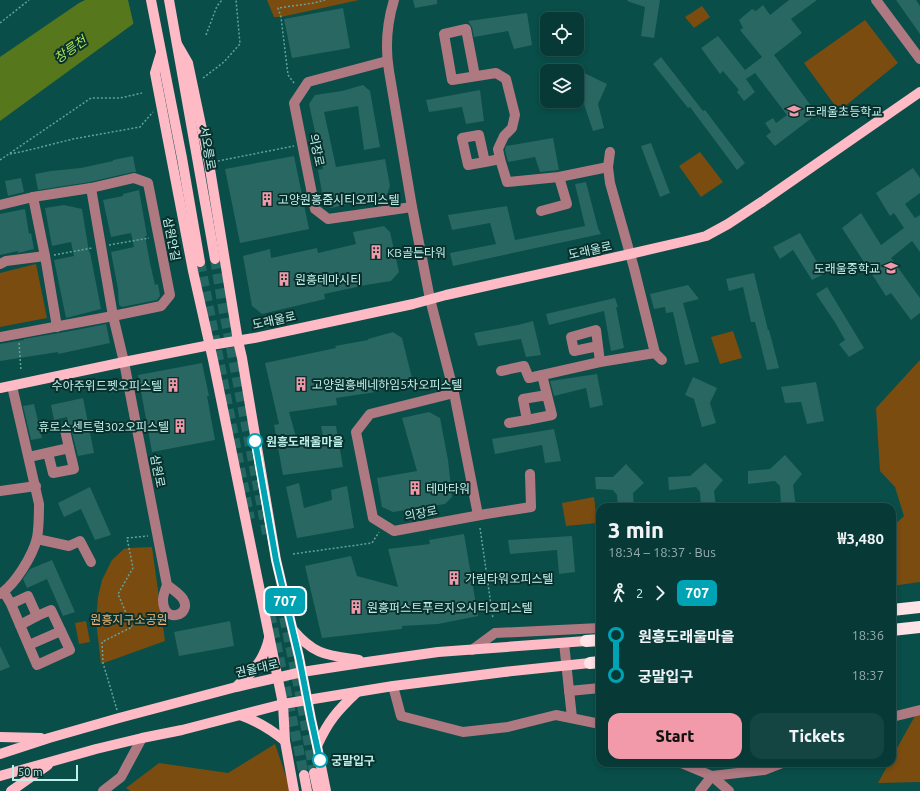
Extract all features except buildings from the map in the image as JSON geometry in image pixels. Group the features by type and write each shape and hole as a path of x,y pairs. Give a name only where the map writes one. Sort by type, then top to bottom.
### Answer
{"highway":[{"path":"896,610 920,607"},
{"path":"896,630 920,627"},
{"name":"권율대로","path":"586,641 596,640"}],"main road":[{"path":"151,0 181,151 200,262"},
{"name":"서오릉로","path":"169,0 215,259"},
{"path":"177,42 188,63 209,163 276,560 302,672 326,791"},
{"path":"161,51 155,73 193,271 284,704 285,741 294,791"},
{"name":"도래울로","path":"209,346 413,304 453,293 706,236 728,224 763,201 920,92"},
{"path":"0,388 209,346"},
{"path":"291,627 300,638 317,651 332,656 367,662"},
{"path":"236,687 245,679 259,662 268,645 270,636"},
{"name":"권율대로","path":"0,754 119,718 236,687 302,672 438,652 586,641"},
{"path":"0,776 54,760 284,704 393,686 504,672 595,663"},
{"path":"318,746 324,731 333,718 357,692"},
{"path":"240,715 275,732 285,741"},
{"path":"0,737 49,738"},
{"path":"11,791 54,760"},
{"path":"314,773 318,791"},
{"path":"304,775 307,791"}],"street":[{"path":"394,0 390,13 386,41 387,61 412,207 430,299 454,393 478,515"},
{"path":"876,0 920,59"},
{"path":"475,76 466,29 444,34 452,80 496,73 506,78 515,115 512,128 504,136 498,149 507,182 559,177 608,167"},
{"name":"의장로","path":"387,61 308,82 294,103 315,209 328,219 412,207"},
{"path":"501,371 524,366 529,378 600,362 658,357 610,183 608,167 610,152"},
{"path":"485,162 500,159"},
{"path":"541,211 566,204 559,177"},
{"name":"삼원안길","path":"0,205 33,197 91,188 134,178 148,183 170,295 161,306 0,337"},
{"path":"91,188 112,316 124,362"},
{"path":"33,197 57,326"},
{"path":"0,264 6,261 45,256"},
{"path":"598,346 600,362"},
{"name":"삼원로","path":"124,362 167,585"},
{"path":"509,423 552,415 542,375"},
{"path":"12,386 36,486 39,504 39,522 37,539 31,553 14,581 2,593 10,604 37,666 70,650 51,610 20,625"},
{"name":"의장로","path":"454,393 370,414 356,432 373,518 394,531 478,515 531,507 530,474"},
{"path":"527,420 523,399 547,395"},
{"path":"48,453 53,473 74,469 64,430"},
{"path":"29,457 69,448"},
{"path":"0,491 36,486"},
{"path":"37,539 69,546 80,541 91,562"},
{"path":"10,604 28,596 37,616"},
{"path":"472,650 495,633 596,628"},
{"path":"29,645 60,631"},
{"path":"564,643 572,718"},
{"path":"393,686 401,716 463,732 508,727 556,715 596,723"},
{"path":"569,692 596,689"},
{"path":"896,716 920,710"},
{"path":"103,791 121,777 142,738"},
{"path":"691,767 712,776 729,791"},
{"path":"700,791 712,776 764,770 772,767"}],"path":[{"path":"0,23 29,0"},
{"path":"206,35 217,6 222,0"},
{"path":"203,78 224,62 240,44 236,0"},
{"path":"294,83 288,75 281,17 278,8 325,0"},
{"path":"0,160 91,98 120,98 142,93"},
{"path":"8,155 73,139 140,127 156,108"},
{"path":"218,161 294,146"},
{"path":"18,334 21,371"},
{"path":"480,528 493,618"},
{"path":"293,554 372,543 379,532"},
{"path":"119,718 104,663 102,642 132,627 118,594 133,568 128,538 152,535"}],"green space":[{"path":"267,0 359,0 281,17 274,17"},
{"path":"702,6 710,17 694,28 685,17"},
{"path":"865,20 898,63 839,111 804,63"},
{"path":"700,152 723,182 701,197 679,166"},
{"path":"36,264 47,318 0,327 0,273"},
{"path":"733,331 742,358 720,364 711,337"},
{"path":"920,360 920,582 896,585 896,523 904,516 895,487 880,471 876,408"},
{"path":"594,497 596,523 566,526 562,503"},
{"name":"원흥지구소공원","path":"152,547 165,641 101,664 96,621 98,597 102,580 112,560 124,549"},
{"path":"86,621 90,642 79,644 75,623"},
{"path":"920,707 920,782 878,783 887,767 896,767 896,750"},
{"path":"275,744 291,791 130,791 126,788 159,763 228,773"}],"water":[{"name":"창릉천","path":"85,0 166,0 0,121 0,57"}],"pier":[{"path":"128,0 168,0 134,26"}],"tunnel":[{"path":"215,259 268,539"},
{"path":"200,262 250,519"},
{"path":"278,588 298,684 314,773"},
{"path":"267,599 304,775"}],"bus line":[{"name":"707","path":"255,441 276,560 299,657 320,760"}],"place":[{"name":"도래울초등학교","path":"794,111"},
{"name":"고양원흥줌시티오피스텔","path":"267,199"},
{"name":"KB골든타워","path":"376,252"},
{"name":"도래울중학교","path":"891,268"},
{"name":"원흥테마시티","path":"284,279"},
{"name":"고양원흥베네하임5차오피스텔","path":"301,384"},
{"name":"수아주위드펫오피스텔","path":"173,385"},
{"name":"휴로스센트럴302오피스텔","path":"180,426"},
{"name":"원흥도래울마을","path":"255,441"},
{"name":"테마타워","path":"415,488"},
{"name":"가림타워오피스텔","path":"454,578"},
{"name":"원흥퍼스트푸르지오시티오피스텔","path":"356,607"},
{"name":"궁말입구","path":"320,760"}]}
